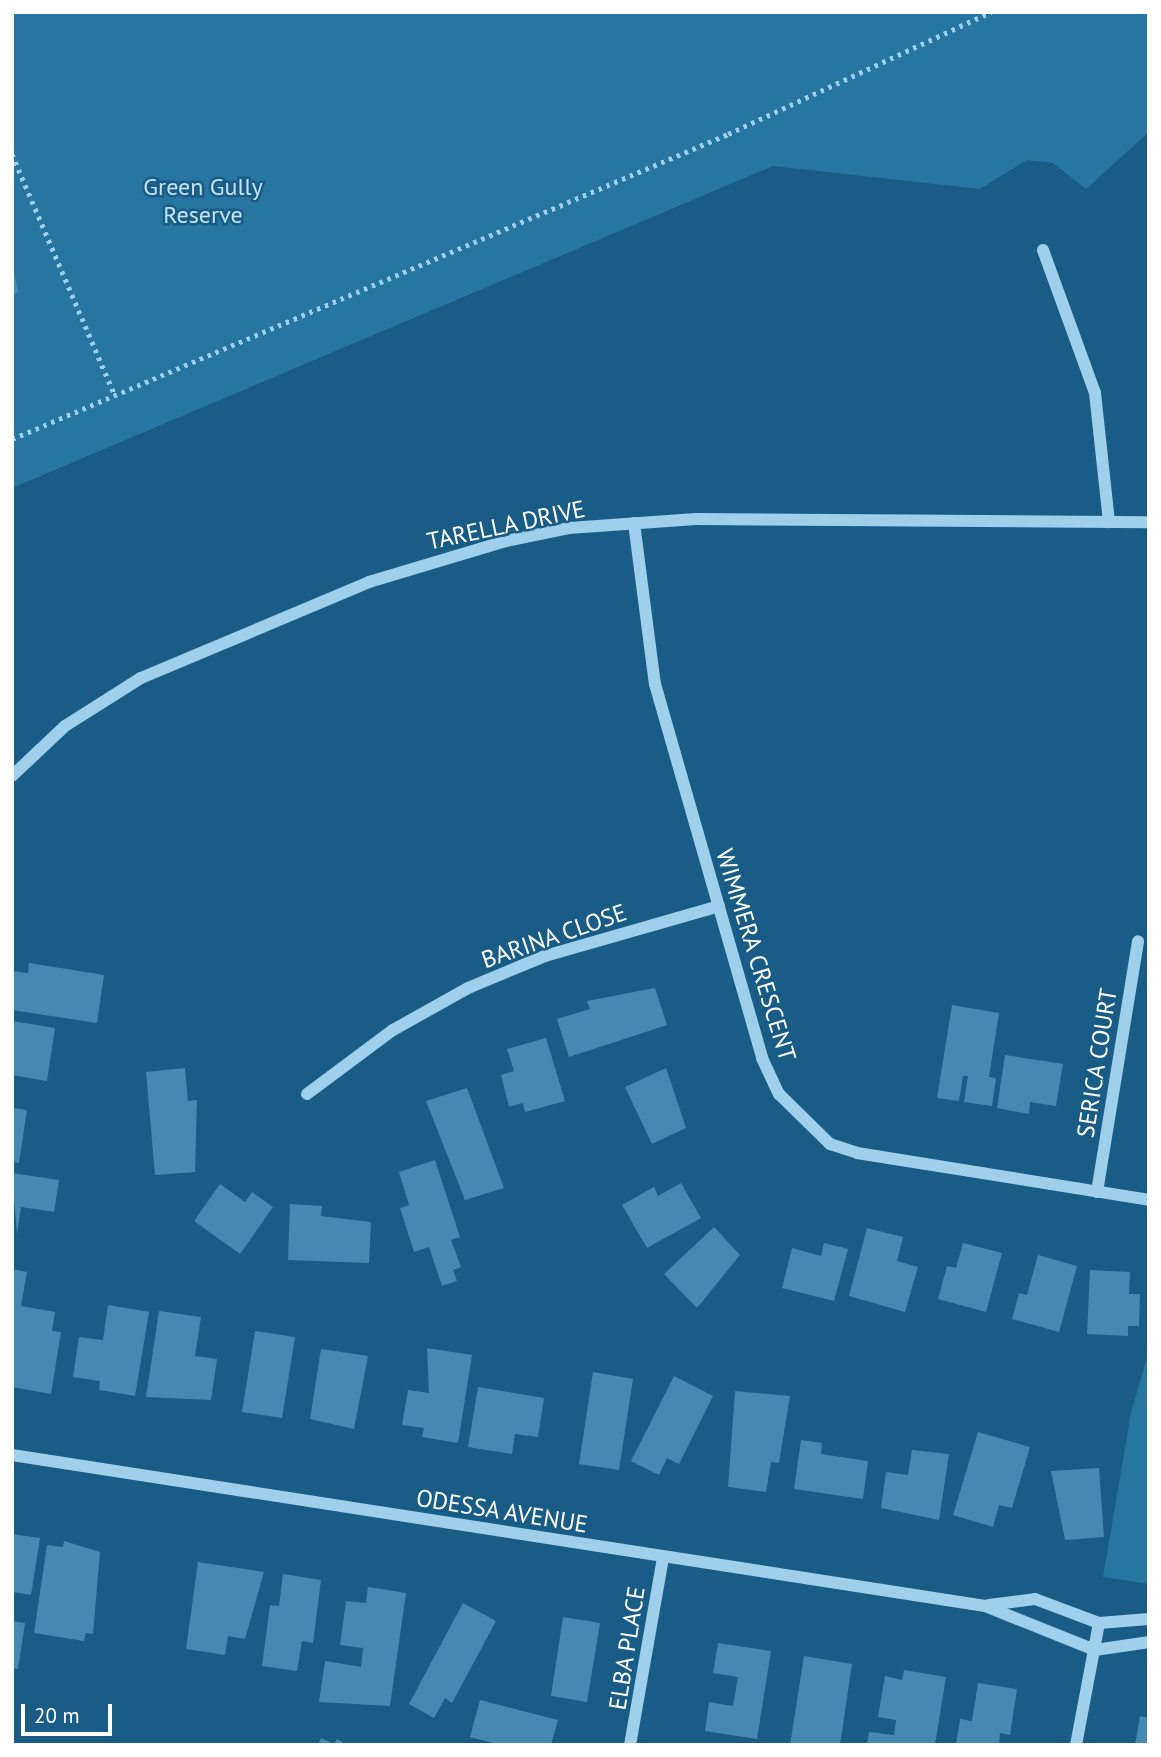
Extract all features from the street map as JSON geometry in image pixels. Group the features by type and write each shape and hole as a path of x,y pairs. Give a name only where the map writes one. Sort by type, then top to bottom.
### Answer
{"street":[{"path":"1043,250 1094,393 1109,522"},
{"name":"TARELLA DRIVE","path":"12,776 97,701 357,587 506,541 634,523 1149,522"},
{"name":"WIMMERA CRESCENT","path":"634,523 655,684 762,1058 801,1121 830,1144 889,1161 1149,1200"},
{"name":"BARINA CLOSE","path":"307,1094 393,1030 468,988 545,956 719,906"},
{"name":"SERICA COURT","path":"1097,1192 1138,942"},
{"name":"ODESSA AVENUE","path":"12,1455 985,1606 1095,1650"},
{"name":"ELBA PLACE","path":"630,1745 663,1557"},
{"name":"ODESSA AVENUE","path":"985,1606 1035,1599 1099,1623 1149,1619"},
{"path":"1076,1745 1099,1623"},
{"path":"1095,1650 1149,1642"}],"path":[{"path":"12,439 728,134 991,12"},
{"path":"12,154 115,396"}],"green space":[{"name":"Green Gully Reserve","path":"12,12 1149,12 1149,132 1086,189 1053,163 1027,160 980,189 773,166 12,488"},
{"path":"1149,1350 1149,1584 1103,1577 1131,1413"}],"building":[{"path":"12,260 18,292 12,295"},
{"path":"29,963 104,975 97,1023 12,1010 12,971 28,973"},
{"path":"655,988 667,1025 569,1057 557,1019 590,1009 587,1001"},
{"path":"952,1005 999,1013 989,1077 996,1078 992,1106 964,1102 968,1076 963,1076 959,1101 937,1098"},
{"path":"12,1021 55,1028 47,1081 12,1075"},
{"path":"546,1038 565,1101 525,1112 523,1103 509,1107 501,1075 514,1071 507,1049"},
{"path":"1005,1055 1063,1064 1056,1106 1030,1102 1029,1114 997,1108"},
{"path":"185,1068 188,1101 197,1100 195,1172 155,1175 146,1072"},
{"path":"666,1068 686,1128 652,1144 625,1087"},
{"path":"467,1088 504,1188 465,1200 426,1101"},
{"path":"12,1108 27,1110 19,1163 12,1162"},
{"path":"435,1160 460,1237 451,1240 461,1267 453,1270 457,1281 442,1286 429,1247 414,1252 400,1208 409,1205 399,1172"},
{"path":"12,1173 59,1180 54,1212 21,1207 17,1234"},
{"path":"681,1183 701,1218 647,1248 622,1205 654,1187 658,1196"},
{"path":"220,1184 245,1202 252,1192 273,1207 240,1254 194,1221"},
{"path":"290,1204 322,1206 321,1216 371,1222 369,1263 288,1260"},
{"path":"714,1227 740,1255 697,1308 664,1274"},
{"path":"867,1228 903,1237 897,1261 918,1267 905,1312 849,1296"},
{"path":"824,1243 848,1249 834,1301 782,1288 792,1248 821,1256"},
{"path":"963,1243 1002,1253 986,1312 938,1299 947,1266 956,1268"},
{"path":"1038,1255 1077,1266 1059,1332 1012,1319 1019,1293 1027,1295"},
{"path":"12,1269 27,1272 21,1306 55,1312 52,1331 61,1332 51,1394 12,1387"},
{"path":"1090,1270 1130,1272 1129,1294 1140,1294 1139,1326 1128,1326 1128,1336 1087,1334"},
{"path":"108,1305 149,1312 135,1396 99,1390 100,1381 73,1377 79,1337 103,1340"},
{"path":"159,1311 201,1317 195,1356 217,1359 211,1400 146,1397"},
{"path":"255,1331 295,1337 282,1418 242,1412"},
{"path":"427,1348 472,1355 458,1443 422,1437 424,1428 402,1425 408,1390 429,1393"},
{"path":"321,1349 368,1356 354,1429 310,1419"},
{"path":"593,1372 633,1379 619,1470 579,1464"},
{"path":"674,1376 713,1396 679,1464 667,1458 659,1475 631,1461"},
{"path":"478,1387 544,1398 538,1437 515,1434 512,1454 468,1447"},
{"path":"735,1391 790,1396 779,1463 771,1462 766,1492 728,1487"},
{"path":"978,1432 1030,1447 1012,1508 999,1505 993,1527 953,1515"},
{"path":"801,1440 822,1443 821,1454 868,1461 863,1499 794,1489"},
{"path":"912,1450 949,1454 939,1520 881,1508 886,1472 908,1475"},
{"path":"1099,1468 1104,1537 1065,1540 1051,1471"},
{"path":"12,1534 40,1538 31,1595 12,1592"},
{"path":"64,1541 100,1552 93,1634 86,1633 84,1641 34,1633 47,1545 63,1547"},
{"path":"198,1562 264,1572 245,1639 228,1636 225,1655 186,1649"},
{"path":"283,1574 321,1580 313,1643 302,1641 297,1671 262,1666 270,1605 279,1606"},
{"path":"368,1587 406,1593 390,1706 319,1702 325,1661 361,1667 363,1648 340,1645 346,1601 366,1603"},
{"path":"463,1603 496,1621 452,1703 445,1698 434,1718 409,1704"},
{"path":"563,1617 600,1623 587,1702 551,1696"},
{"path":"12,1621 25,1623 18,1669 12,1668"},
{"path":"718,1643 771,1651 757,1739 705,1731 709,1702 733,1706 738,1677 713,1673"},
{"path":"804,1656 852,1664 840,1745 790,1745"},
{"path":"904,1670 946,1677 935,1745 867,1745 869,1732 894,1735 896,1720 878,1717 885,1676 902,1680"},
{"path":"978,1683 1017,1689 1010,1735 1000,1733 999,1745 956,1745 960,1719 972,1721"},
{"path":"480,1700 558,1720 551,1745 500,1745 470,1737"},
{"path":"1140,1716 1149,1718 1149,1745 1135,1745"},
{"path":"321,1738 334,1744 337,1739 347,1745 318,1745"}]}
